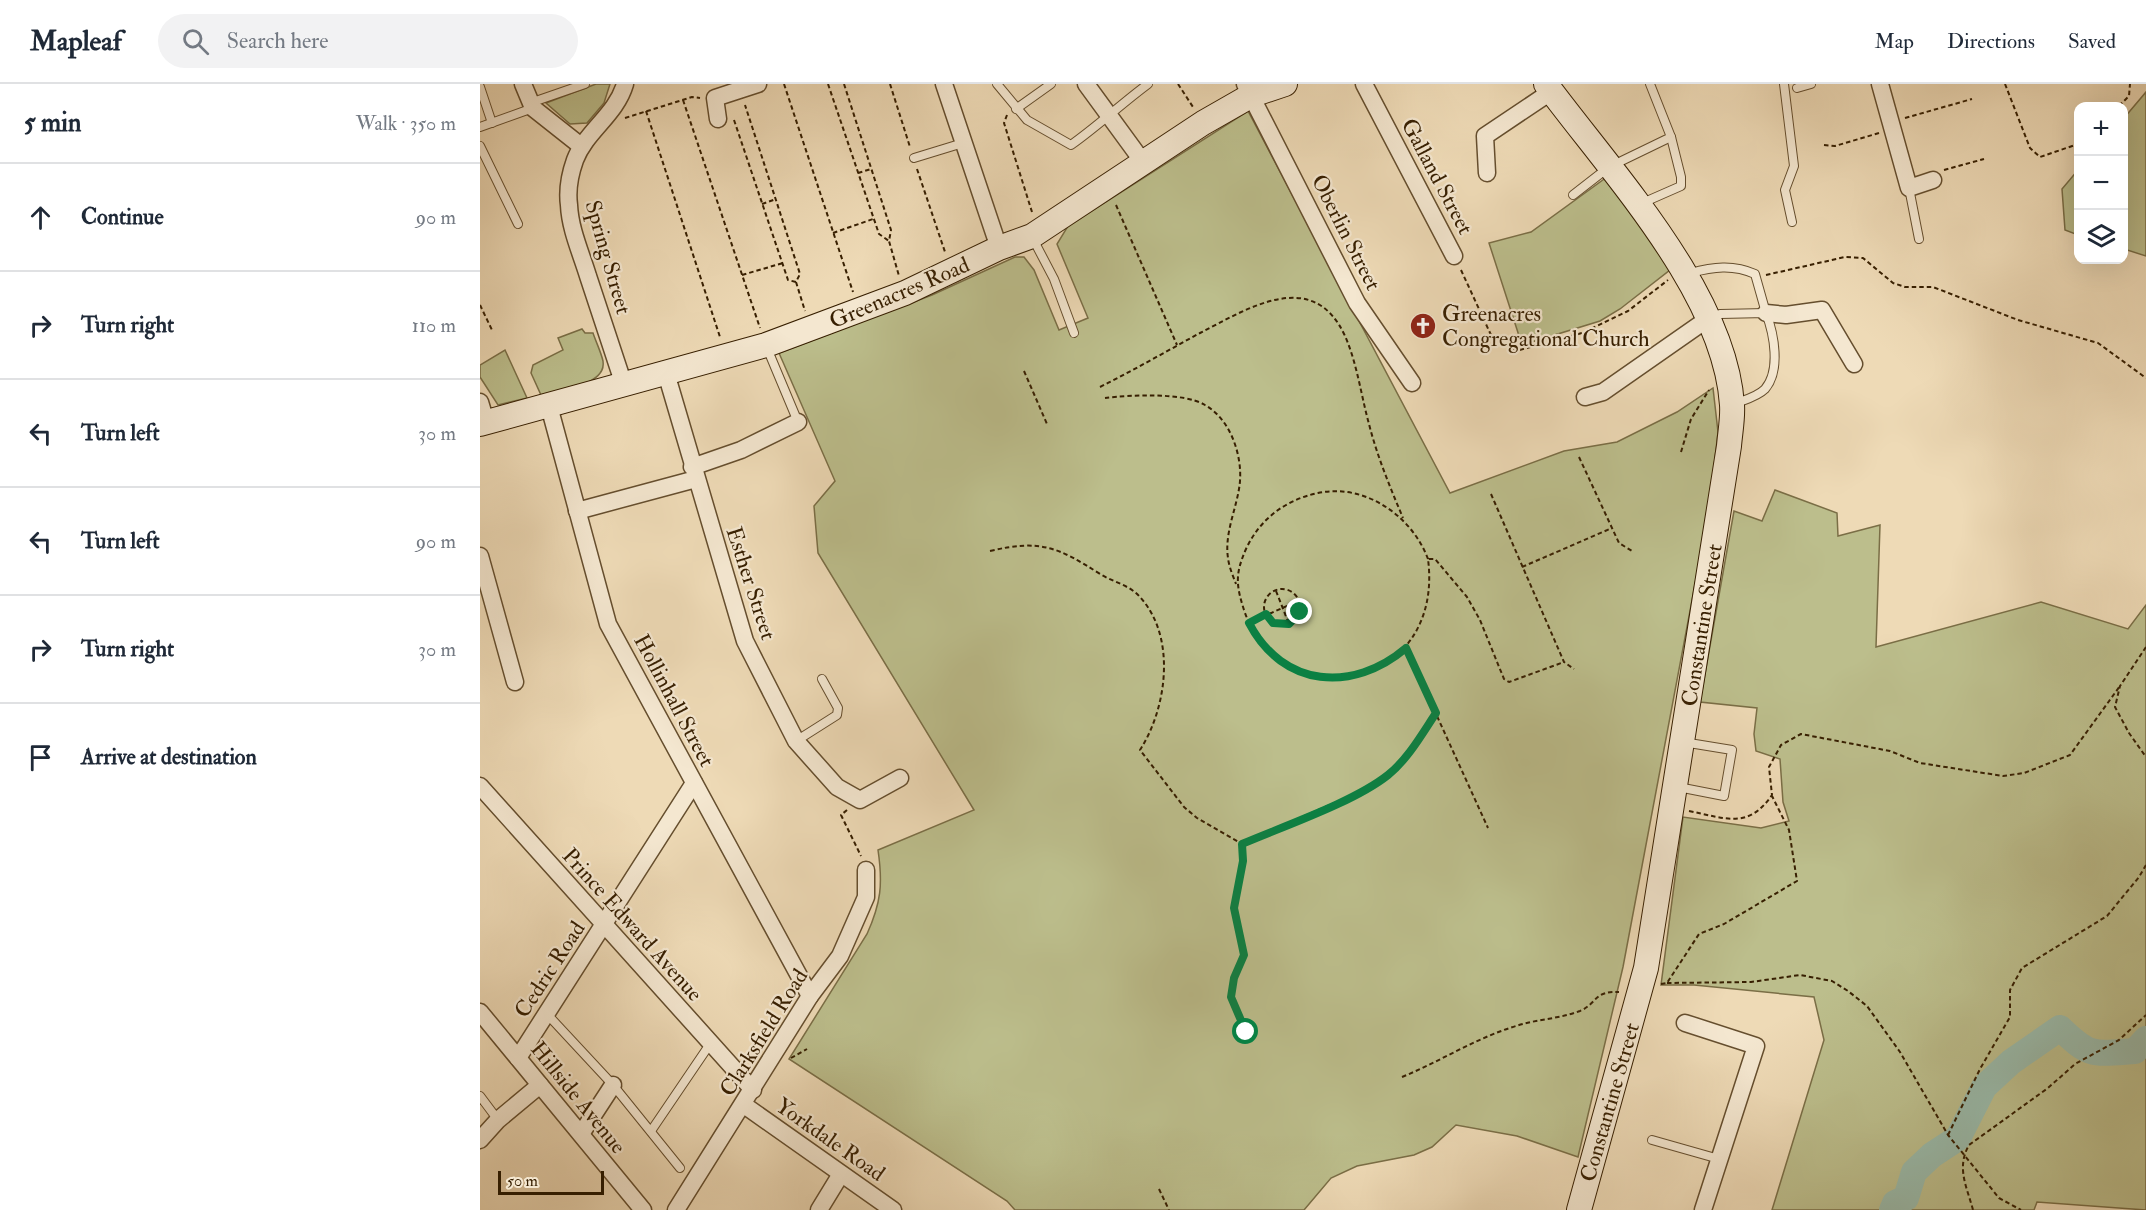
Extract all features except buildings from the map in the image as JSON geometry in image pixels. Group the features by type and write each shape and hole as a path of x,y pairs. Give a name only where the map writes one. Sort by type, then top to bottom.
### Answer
{"street":[{"path":"523,84 531,106 581,146"},
{"name":"Spring Street","path":"624,385 575,237 568,207 571,175 581,146 601,125 621,98 625,84"},
{"path":"718,119 727,94 758,84"},
{"path":"944,84 999,248"},
{"path":"1086,84 1143,162"},
{"name":"Greenacres Road","path":"482,416 549,406 766,345 905,293 999,248 1036,234 1249,90 1285,84"},
{"name":"Galland Street","path":"1364,84 1454,256"},
{"path":"1880,84 1909,188 1933,180"},
{"path":"1487,173 1485,136 1549,88"},
{"name":"Constantine Street","path":"1549,88 1686,271 1709,318 1727,378 1732,405 1729,446 1646,968 1579,1210"},
{"name":"Oberlin Street","path":"1249,90 1357,303 1412,383"},
{"path":"1766,314 1786,315 1821,310 1854,364"},
{"path":"1584,397 1603,392 1709,318"},
{"name":"Esther Street","path":"666,372 744,641 796,741 837,787 860,800"},
{"name":"Hollinhall Street","path":"549,406 609,624 810,996"},
{"path":"577,511 694,473 798,422"},
{"path":"480,556 515,682"},
{"path":"860,800 900,778"},
{"name":"Cedric Road","path":"518,1058 694,783"},
{"name":"Prince Edward Avenue","path":"480,786 603,926 753,1090"},
{"name":"Clarksfield Road","path":"676,1210 744,1105 810,996 840,956 866,897 866,870"},
{"name":"Hillside Avenue","path":"480,1012 643,1210"},
{"path":"1685,1023 1756,1046 1703,1210"},
{"path":"480,1140 498,1120 540,1085"},
{"path":"581,1134 613,1085"},
{"name":"Yorkdale Road","path":"744,1105 893,1210"},
{"path":"819,1210 841,1174"}],"lane":[{"path":"480,127 574,86 585,84"},
{"path":"997,84 1027,120 1071,145 1101,124 1107,114 1148,84"},
{"path":"1016,109 1051,84"},
{"path":"1637,205 1681,186 1671,137 1650,84"},
{"path":"1784,84 1794,166 1785,190 1792,222"},
{"path":"1797,88 1811,84"},
{"path":"480,87 492,123"},
{"path":"1573,195 1609,167 1671,137"},
{"path":"914,158 963,143"},
{"path":"480,146 518,224"},
{"path":"1909,188 1919,239"},
{"path":"1036,234 1074,333"},
{"path":"1686,271 1715,267 1741,268 1755,274 1774,350 1773,371 1765,388 1732,405"},
{"path":"1709,318 1720,314 1766,314"},
{"path":"766,345 798,422"},
{"path":"796,741 837,715 838,708 822,679"},
{"path":"1674,797 1724,796 1732,750 1683,742"},
{"path":"547,1014 613,1085 680,1168"},
{"path":"651,1131 710,1044"},
{"path":"480,1096 498,1120"},
{"path":"1652,1140 1719,1159"}],"path":[{"path":"784,84 859,312"},
{"path":"828,84 873,219 879,234 889,241"},
{"path":"844,84 891,230 889,241 905,293"},
{"path":"890,84 951,272"},
{"path":"1178,84 1203,123"},
{"path":"2005,84 2030,148 2040,157 2074,146"},
{"path":"2123,102 2129,96 2130,84"},
{"path":"601,125 692,98 727,94"},
{"path":"727,94 776,199 800,274 796,282 810,329"},
{"path":"727,94 788,280 796,282"},
{"path":"1824,145 1836,146 1972,99"},
{"path":"684,100 766,345"},
{"path":"1016,109 1005,116 1004,123 1036,234"},
{"path":"646,111 726,356"},
{"path":"1933,180 1942,170 1984,159"},
{"path":"858,173 871,169"},
{"path":"762,204 776,199"},
{"path":"1114,201 1178,345"},
{"path":"833,233 873,219"},
{"path":"1454,256 1491,335 1516,351 1582,333 1628,311 1686,271"},
{"path":"1762,276 1845,257 1863,258 1893,283 1905,287 1933,287 2018,320 2098,343 2146,378"},
{"path":"742,275 783,263"},
{"path":"1100,387 1269,300 1301,298 1325,309 1344,334 1351,351 1369,427 1403,519"},
{"path":"480,305 492,330"},
{"path":"1024,371 1047,424"},
{"path":"1681,452 1691,419 1707,391 1727,378"},
{"path":"1105,398 1127,395 1192,400 1206,405 1221,419 1236,445 1240,468 1238,499 1227,548 1236,584 1249,623 1263,645 1277,658 1316,677 1360,676 1386,663 1406,648 1426,613 1430,584 1428,559 1413,530 1403,519 1390,509 1364,496 1336,489 1307,495 1276,511 1254,534 1243,556 1236,584"},
{"path":"1579,457 1619,543 1632,551"},
{"path":"1491,494 1564,662 1574,669"},
{"path":"1522,567 1612,528"},
{"path":"990,551 1029,544 1055,548 1138,595 1155,619 1163,666 1163,688 1155,722 1140,750 1184,807 1197,818 1242,844"},
{"path":"1428,559 1435,559 1467,597 1480,620 1504,679 1509,682 1564,662"},
{"path":"1276,591 1289,624"},
{"path":"1276,591 1292,592 1299,600 1300,612 1289,624 1273,623 1266,614 1267,598 1276,591"},
{"path":"1249,623 1299,600"},
{"path":"1667,983 1700,934 1725,924 1797,881 1789,830 1772,795 1769,767 1781,745 1801,734 1890,751 1920,763 2003,776 2024,773 2070,754 2120,687 2146,647"},
{"path":"1406,648 1488,828"},
{"path":"2120,687 2115,707 2129,733 2146,757"},
{"path":"1242,844 1369,788 1389,774 1414,745 1436,713"},
{"path":"1674,797 1742,820 1753,814 1772,795"},
{"path":"860,800 841,815 859,849 866,870"},
{"path":"1242,844 1243,861 1234,908 1244,955 1234,978 1231,997 1246,1032"},
{"path":"1948,1135 1980,1070 2010,1017 2010,990 2022,968 2107,916 2139,877 2146,864"},
{"path":"1402,1077 1477,1040 1518,1025 1583,1010 1600,994 1620,992 1631,987 1640,989 1667,983 1751,982 1800,975 1832,981 1867,1006 1900,1052 1948,1135 1999,1198 2021,1210"},
{"path":"1973,1210 1962,1179 1964,1154 1969,1145 2049,1088 2075,1064 2119,1040 2146,1015"},
{"path":"1159,1188 1169,1210"}],"green space":[{"path":"596,84 610,84 604,103 587,123 570,124 546,103"},
{"path":"2146,92 2146,256 2128,250 2128,113"},
{"path":"1248,111 1450,493 1564,451 1617,442 1677,412 1713,388 1718,432 1709,510 1623,967 1578,1157 1517,1136 1456,1125 1432,1147 1414,1155 1357,1166 1331,1178 1304,1210 1015,1210 1007,1201 789,1059 867,934 880,893 878,850 974,810 818,553 814,506 835,481 779,353 932,295 1015,257 1024,257 1034,270 1059,330 1088,318 1057,244 1068,226"},
{"path":"2074,175 2074,233 2065,230 2062,189"},
{"path":"1607,177 1675,266 1620,309 1600,321 1522,345 1489,243 1531,232"},
{"path":"582,329 585,333 593,333 603,361 602,369 590,381 569,389 541,395 531,373 533,365 563,350 558,338"},
{"path":"505,350 527,398 498,405 480,377 480,365"},
{"path":"1775,490 1837,513 1838,536 1880,525 1876,647 2041,602 2128,629 2146,605 2146,1210 2037,1202 2034,1210 1772,1210 1824,1040 1814,997 1694,985 1661,985 1683,817 1761,828 1789,821 1783,802 1780,759 1756,751 1754,734 1757,708 1700,702 1734,511 1762,521"}],"waterway":[{"path":"1892,1210 1895,1203 1906,1198 1914,1172 1932,1155 1958,1138 1984,1087 2011,1062 2060,1028 2078,1044 2093,1052 2135,1051 2146,1039"}],"place":[{"name":"Greenacres Congregational Church","path":"1423,326"}],"route":[{"path":"1246,1032 1231,997 1234,978 1244,955 1234,908 1234,897 1243,861 1242,844 1369,788 1389,774 1403,760 1436,713 1406,648 1386,663 1360,676 1316,677 1301,672 1277,658 1263,645 1249,623 1266,614 1273,623 1284,626 1294,621 1300,612"}]}
